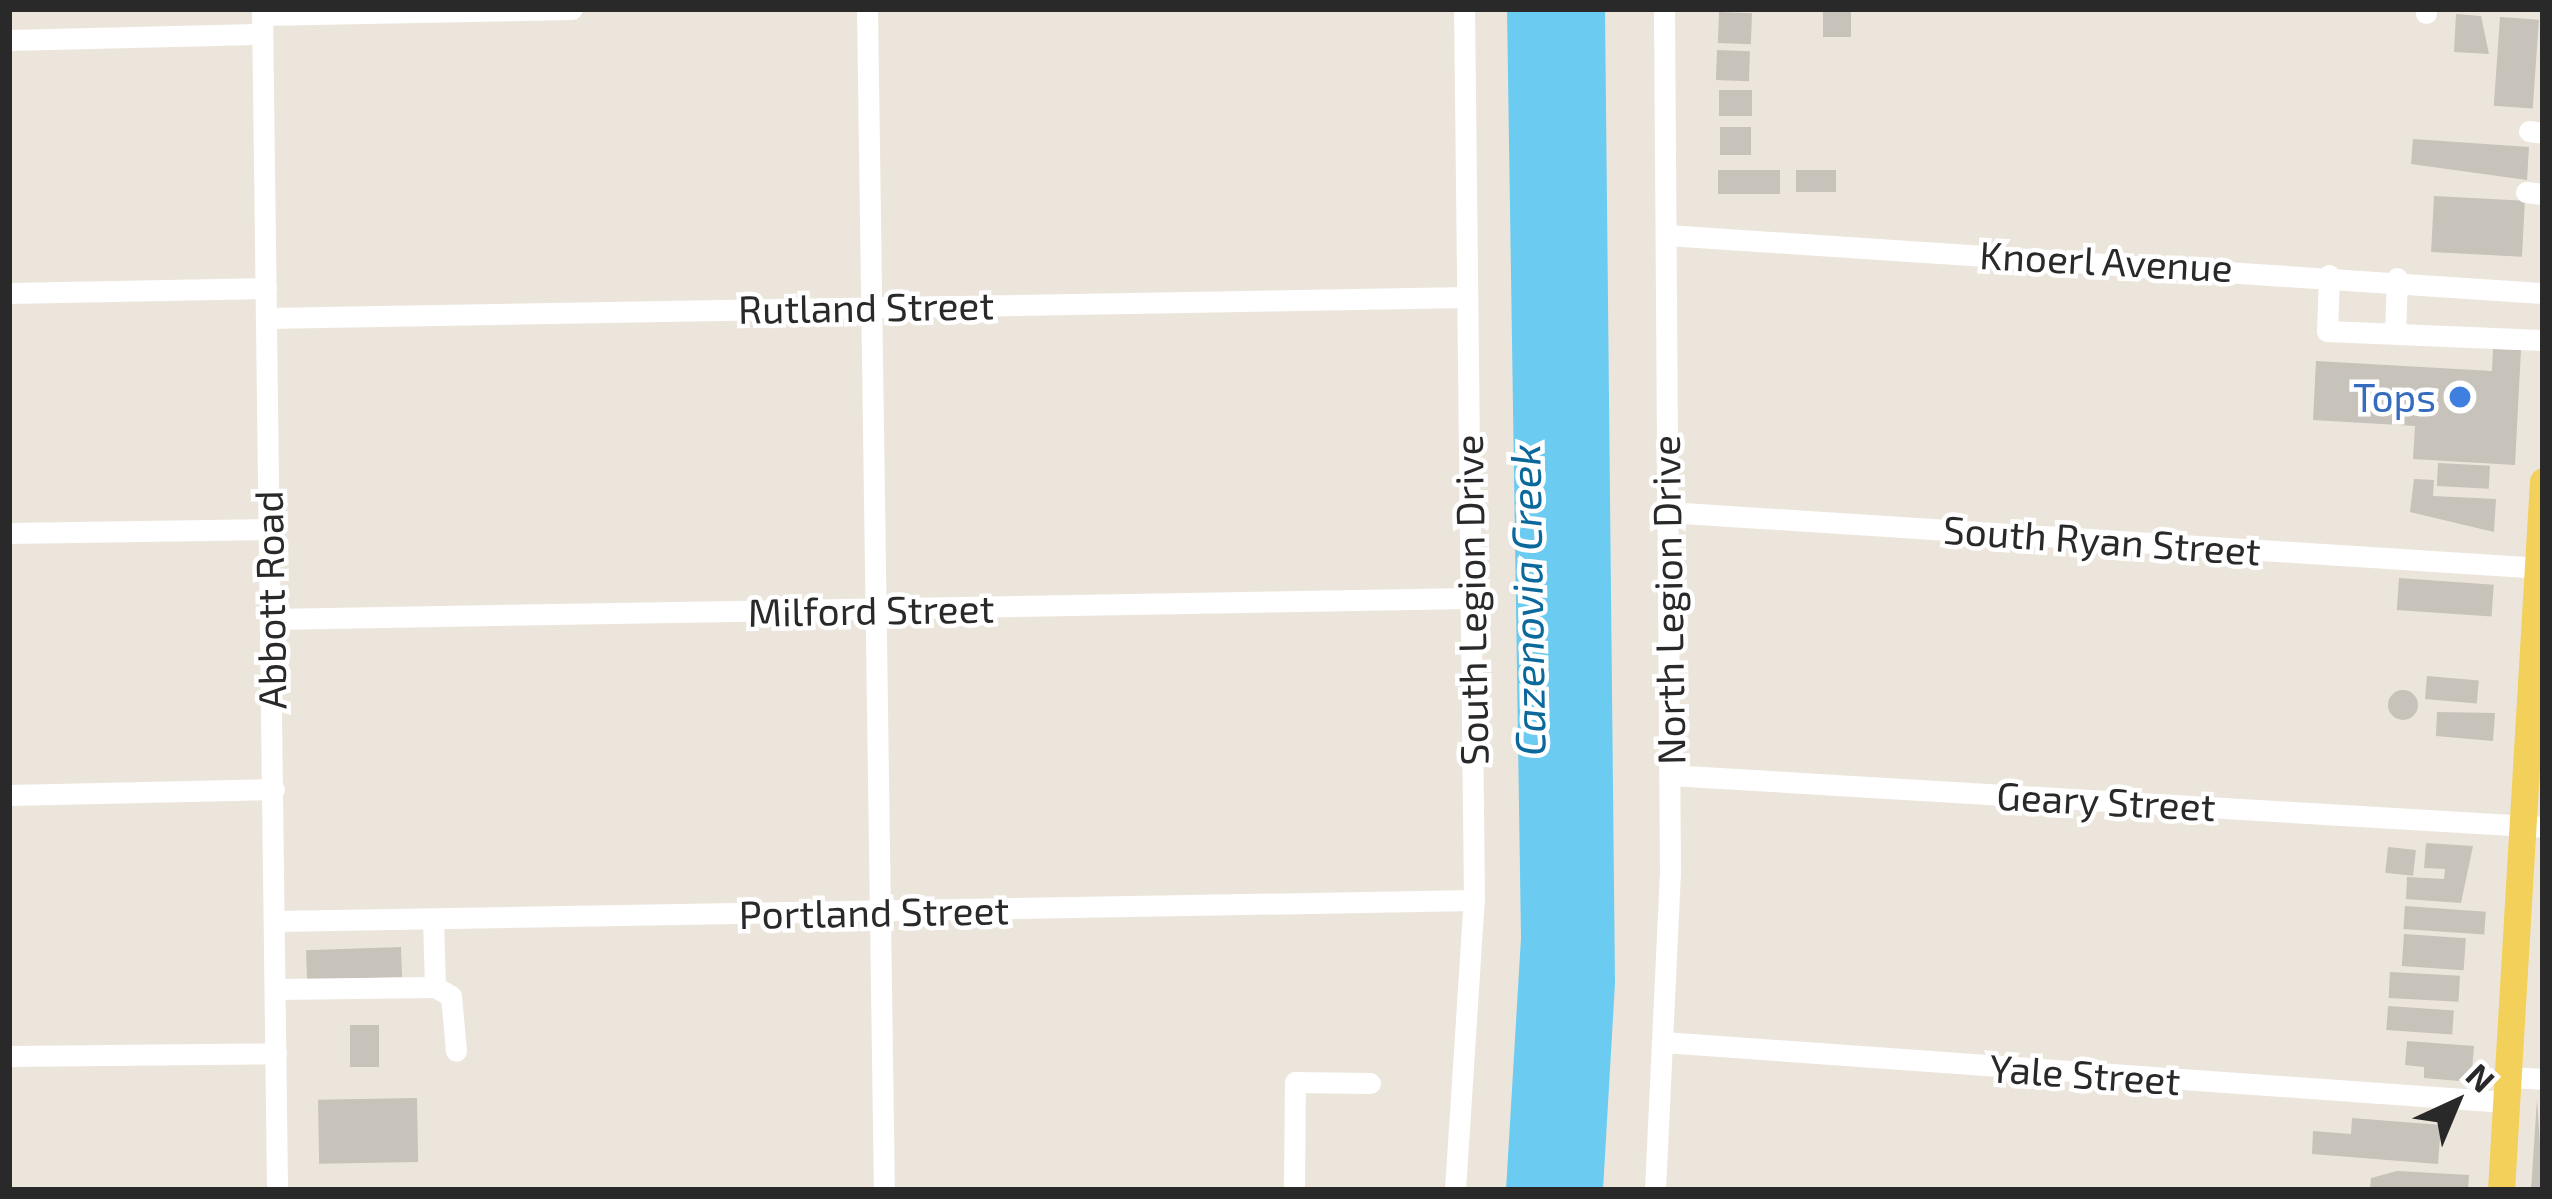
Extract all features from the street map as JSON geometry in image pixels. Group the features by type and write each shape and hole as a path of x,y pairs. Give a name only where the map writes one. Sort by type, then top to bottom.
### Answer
{"main road":[{"path":"2501,1190 2533,826 2543,481"}],"street":[{"path":"9,40 262,19 572,9"},
{"path":"867,9 884,1190"},
{"name":"South Legion Drive","path":"1455,1190 1474,900 1464,9"},
{"name":"North Legion Drive","path":"1655,1190 1664,1042 1670,775 1664,9"},
{"name":"Abbott Road","path":"262,19 278,1190"},
{"name":"Knoerl Avenue","path":"1667,235 2397,278 2543,293"},
{"path":"2329,274 2327,332 2543,340"},
{"path":"2396,333 2397,278"},
{"path":"9,292 266,288"},
{"name":"Rutland Street","path":"266,317 1467,297"},
{"name":"South Ryan Street","path":"1667,512 2540,567"},
{"path":"9,533 269,529"},
{"name":"Milford Street","path":"271,619 1471,598"},
{"name":"Geary Street","path":"1670,775 2533,826"},
{"path":"9,795 274,789"},
{"name":"Portland Street","path":"274,921 1474,900"},
{"path":"433,919 435,988"},
{"path":"277,989 435,988 451,996 457,1051"},
{"name":"Yale Street","path":"1664,1042 2507,1089 2543,1079"},
{"path":"9,1056 276,1053"},
{"path":"1294,1190 1295,1082 1370,1083"}],"water":[{"name":"Cazenovia Creek","path":"1507,9 1605,9 1615,983 1603,1190 1506,1190 1521,938"}],"building":[{"path":"1823,9 1851,9 1851,37 1823,37"},
{"path":"1719,12 1752,13 1751,44 1718,43"},
{"path":"2456,14 2481,16 2489,54 2454,52"},
{"path":"2500,17 2539,20 2533,109 2494,106"},
{"path":"1717,50 1750,51 1749,81 1716,80"},
{"path":"1719,90 1752,90 1752,116 1719,116"},
{"path":"1720,127 1751,127 1751,155 1720,155"},
{"path":"2413,139 2529,147 2527,180 2411,164"},
{"path":"1718,170 1780,170 1780,194 1718,194"},
{"path":"1796,170 1836,170 1836,192 1796,192"},
{"path":"2434,196 2525,201 2522,257 2431,252"},
{"path":"2493,349 2521,350 2515,465 2413,459 2415,426 2313,420 2316,361 2492,371"},
{"path":"2438,463 2490,466 2489,489 2437,486"},
{"path":"2414,479 2434,480 2433,496 2496,499 2494,532 2410,512"},
{"path":"2399,578 2494,585 2492,617 2397,610"},
{"path":"2427,676 2479,681 2477,703 2425,699"},
{"path":"2403,690 2414,694 2418,705 2414,716 2403,720 2392,716 2388,705 2392,694"},
{"path":"2437,712 2495,713 2493,741 2436,736"},
{"path":"2426,843 2473,846 2461,903 2406,899 2407,877 2444,879 2445,869 2424,868"},
{"path":"2388,847 2416,850 2413,876 2385,873"},
{"path":"2405,906 2486,912 2484,935 2403,929"},
{"path":"2404,934 2466,938 2464,970 2402,966"},
{"path":"401,947 402,977 307,980 306,950"},
{"path":"2390,972 2460,976 2459,1002 2389,998"},
{"path":"2388,1006 2454,1011 2452,1035 2386,1030"},
{"path":"350,1025 379,1025 379,1067 350,1067"},
{"path":"2407,1041 2474,1046 2471,1082 2424,1078 2424,1067 2405,1065"},
{"path":"417,1098 418,1162 319,1164 318,1100"},
{"path":"2537,1099 2543,1190 2531,1190"},
{"path":"2352,1118 2441,1125 2438,1164 2312,1154 2313,1131 2351,1134"},
{"path":"2397,1171 2469,1175 2468,1190 2370,1190 2371,1178"}],"place":[{"name":"Tops","path":"2460,397"}]}
